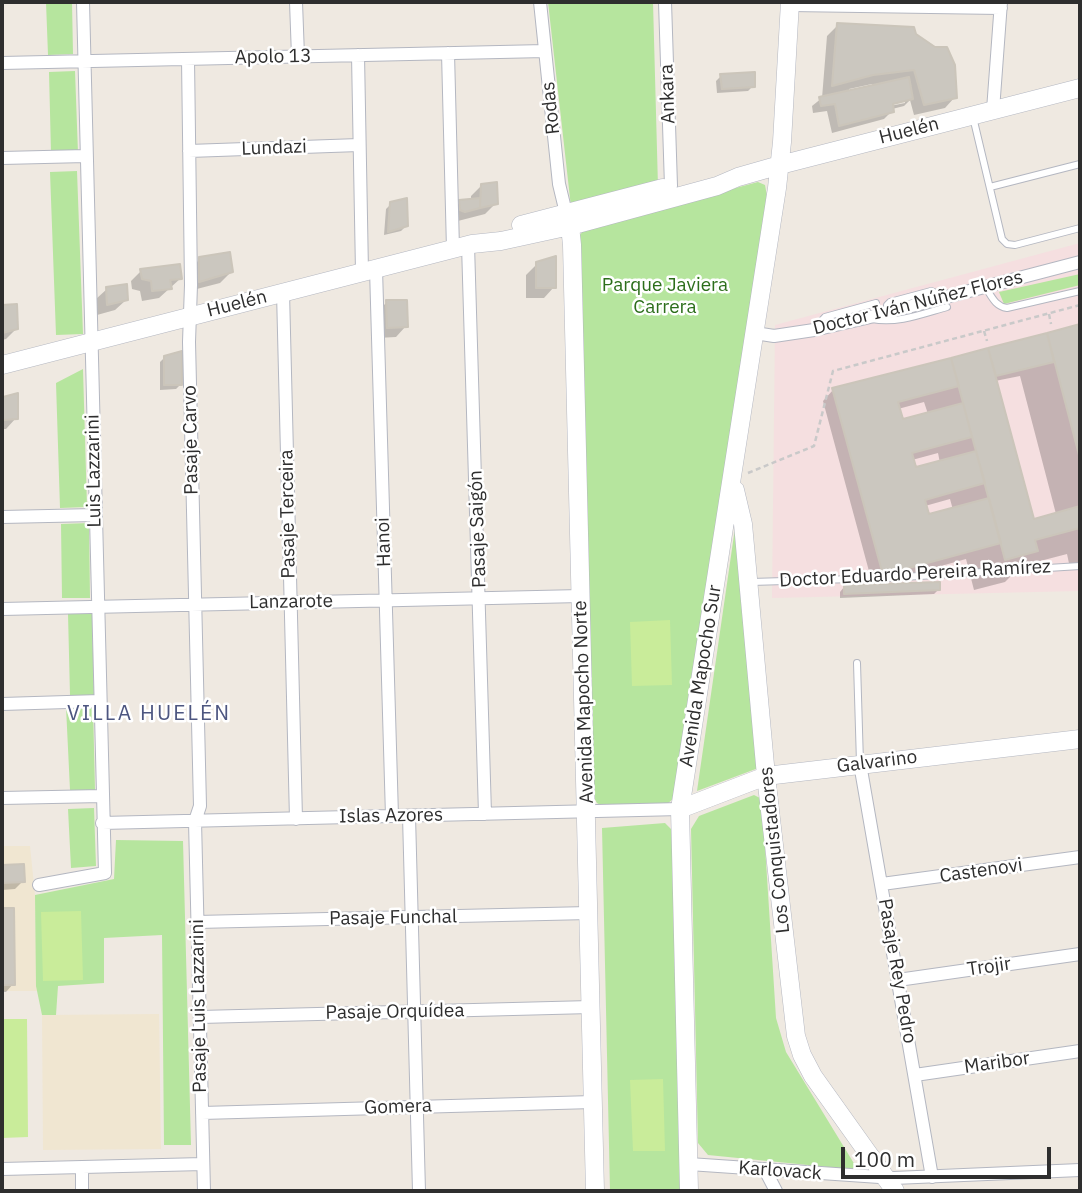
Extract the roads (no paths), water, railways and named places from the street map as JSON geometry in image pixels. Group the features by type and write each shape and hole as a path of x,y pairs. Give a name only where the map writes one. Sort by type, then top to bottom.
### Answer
{"main road":[{"name":"Avenida Mapocho Sur","path":"689,1191 680,809 780,165 790,3"},
{"name":"Huelén","path":"568,219 717,186 780,165 1080,88"},
{"name":"Huelén","path":"2,365 464,246 501,241 671,186 715,177 738,177"},
{"name":"Avenida Mapocho Norte","path":"568,219 572,245 596,1191"},
{"name":"Los Conquistadores","path":"732,480 743,524 766,776 798,1046 813,1076 890,1184"},
{"name":"Galvarino","path":"680,809 766,776 1080,739"}],"street":[{"name":"Luis Lazzarini","path":"39,885 105,873 83,2"},
{"path":"296,2 299,56"},
{"name":"Rodas","path":"540,2 559,184 568,219"},
{"name":"Ankara","path":"665,2 671,186"},
{"path":"790,3 1001,5 993,110"},
{"name":"Apolo 13","path":"2,63 545,51"},
{"name":"Pasaje Saigón","path":"448,53 464,246 480,598 485,814"},
{"name":"Hanoi","path":"358,55 359,145 369,270 386,600 392,816"},
{"name":"Pasaje Carvo","path":"188,59 190,316 200,806 195,821"},
{"name":"Lundazi","path":"189,151 359,145"},
{"path":"2,158 86,156"},
{"name":"Doctor Iván Núñez Flores","path":"755,333 774,336 866,318 891,316 946,302 985,286 1080,262"},
{"name":"Pasaje Terceira","path":"283,292 296,819"},
{"path":"2,517 95,514"},
{"name":"Lanzarote","path":"2,609 581,596"},
{"path":"2,704 100,701"},
{"name":"Pasaje Rey Pedro","path":"860,764 932,1177"},
{"path":"2,798 102,796"},
{"name":"Islas Azores","path":"103,823 680,809"},
{"path":"409,816 419,1191"},
{"name":"Pasaje Luis Lazzarini","path":"195,821 204,1191"},
{"name":"Castenovi","path":"882,884 1080,857"},
{"name":"Pasaje Funchal","path":"197,922 589,913"},
{"name":"Trojir","path":"898,980 1080,954"},
{"name":"Pasaje Orquídea","path":"200,1017 591,1007"},
{"name":"Maribor","path":"915,1075 1080,1051"},
{"name":"Gomera","path":"202,1113 593,1102"},
{"path":"2,1169 203,1164"},
{"name":"Karlovack","path":"689,1164 890,1184 932,1177 1080,1170"},
{"path":"82,1167 82,1191"},
{"path":"765,1170 776,1191"}],"lane":[{"path":"973,115 1002,239 1007,244 1015,245 1080,228"},
{"path":"990,187 1080,164"},
{"path":"985,286 995,302 1000,307 1007,308 1080,292"},
{"path":"814,330 825,317 876,303"},
{"name":"Doctor Eduardo Pereira Ramírez","path":"749,582 887,578 1080,566"},
{"path":"857,663 860,764"}],"district":[{"name":"VILLA HUELÉN","path":"149,714"}],"park label":[{"name":"Parque Javiera Carrera","path":"665,297"}]}
